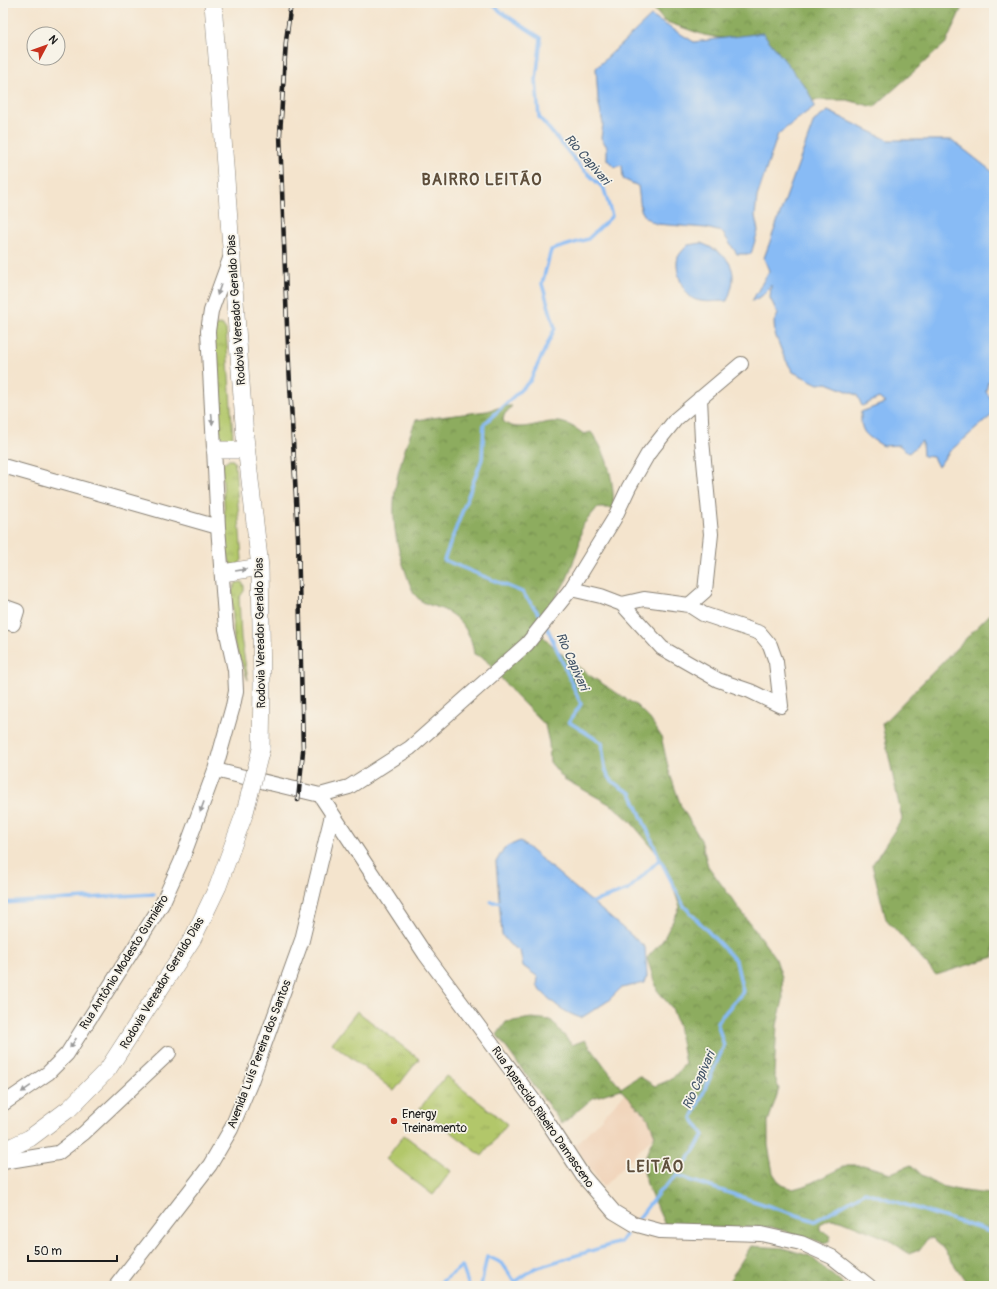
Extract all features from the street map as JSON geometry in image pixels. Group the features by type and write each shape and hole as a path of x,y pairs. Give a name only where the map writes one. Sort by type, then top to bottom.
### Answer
{"main road":[{"name":"Rodovia Vereador Geraldo Dias","path":"3,1152 30,1138 70,1108 108,1069 189,944 218,886 245,812 261,749 262,684 260,567 246,450 213,3"},
{"path":"215,450 246,450"},
{"path":"223,573 260,567"}],"street":[{"name":"Rua Antônio Modesto Gumieiro","path":"3,1104 31,1085 59,1062 92,1015 162,904 186,848 215,770 236,691 236,670 226,629 223,573 218,527 208,331 211,311 232,254"},
{"path":"215,770 316,795 349,787 410,748 527,644 571,589 614,519 629,487 648,454 676,418 740,364"},
{"path":"689,605 705,591 711,534 702,440 700,398"},
{"path":"3,466 218,527"},
{"path":"571,589 601,596 622,604 662,648 718,680 750,691 781,706 776,662 770,645 760,633 702,614 689,605 644,599 622,604"},
{"path":"3,606 17,611 13,624 3,621"},
{"name":"Rua Aparecido Ribeiro Damasceno","path":"316,795 332,815 425,954 534,1102 583,1176 614,1212 634,1224 660,1231 761,1234 801,1243 832,1257 869,1286"},
{"name":"Avenida Luís Pereira dos Santos","path":"116,1286 210,1165 231,1130 250,1084 302,940 332,815"},
{"path":"3,1162 58,1153 84,1133 169,1053"},
{"path":"55,1119 34,1145 37,1151 58,1153"}],"shaded area":[{"path":"635,1083 670,1120 603,1187 575,1146"}],"green space":[{"path":"649,3 962,3 963,5 946,43 874,107 847,100 815,100 797,107 732,40 704,35 664,21"},
{"path":"222,324 226,330 233,439 229,445 223,444 219,440 213,328"},
{"path":"505,406 512,406 504,415 503,421 509,425 523,427 558,422 569,425 584,434 591,432 606,459 613,488 614,508 597,508 582,526 579,546 567,579 540,624 541,634 558,651 589,675 637,706 650,719 661,736 669,771 681,806 701,840 708,866 776,959 782,977 783,1000 777,1025 774,1074 779,1089 768,1122 768,1145 773,1173 781,1185 793,1189 807,1185 847,1165 863,1165 891,1173 911,1165 925,1178 944,1187 994,1194 994,1286 969,1286 942,1247 932,1238 928,1238 919,1250 909,1254 888,1239 841,1220 830,1219 820,1224 820,1230 831,1236 829,1241 824,1243 771,1227 723,1228 665,1225 645,1178 644,1166 646,1157 655,1135 648,1118 620,1089 593,1098 562,1124 497,1035 506,1022 532,1018 551,1020 572,1045 585,1040 621,1088 639,1076 655,1086 672,1079 685,1064 678,1025 672,1008 657,990 647,958 663,940 680,907 667,869 656,852 630,821 613,806 564,779 550,762 549,743 545,725 516,696 485,659 474,654 467,632 459,620 446,611 424,603 417,597 413,591 399,552 395,533 394,497 401,461 416,420 487,411"},
{"path":"228,460 233,460 235,464 242,560 237,566 231,565 227,554 222,467 223,463"},
{"path":"242,582 244,591 239,598 241,638 248,680 234,643 232,592 236,583"},
{"path":"994,610 994,957 936,975 886,919 872,865 902,819 882,724"},
{"path":"357,1011 419,1059 394,1091 332,1043"},
{"path":"446,1076 507,1124 482,1156 420,1108"},
{"path":"404,1135 451,1171 433,1195 386,1159"},
{"path":"751,1246 783,1248 810,1256 845,1286 726,1286"}],"water":[{"path":"651,16 694,42 763,33 807,89 815,106 778,134 757,197 755,216 758,231 751,254 737,254 722,232 706,228 656,224 646,218 641,210 638,186 623,179 622,165 615,167 607,160 607,147 601,138 603,124 598,100 596,68"},
{"path":"828,111 888,140 952,140 994,173 994,377 988,382 986,392 993,401 992,415 949,452 938,467 933,457 923,456 922,441 909,453 899,445 883,446 865,433 862,425 861,412 885,403 879,398 862,406 857,395 827,383 818,384 793,372 784,357 775,334 774,322 778,314 770,298 771,285 762,296 752,301 769,271 764,258 814,121"},
{"path":"701,243 720,253 730,265 733,272 733,281 727,301 708,302 696,300 687,293 681,282 677,268 678,257 688,245"},
{"path":"520,841 645,947 647,976 645,983 621,988 608,1001 581,1018 568,1013 557,1005 537,986 538,977 523,966 520,951 510,945 502,935 496,862 504,848"}],"waterway":[{"name":"Rio Capivari","path":"491,3 501,12 541,38 536,80 539,117 581,167 604,189 612,216 588,239 551,250 542,284 555,328 530,381 484,424 482,459 444,560 522,592 543,619"},
{"name":"Rio Capivari","path":"546,625 581,704 569,722 602,743 607,774 615,784 631,793 660,859 684,906 736,961 743,992 717,1022 724,1046 692,1118 704,1135 677,1176 815,1221 865,1192 994,1233"},
{"path":"590,903 628,890 660,859"},
{"path":"3,903 154,894"},
{"path":"491,902 502,902"},
{"path":"639,1218 659,1192 677,1176"},
{"path":"481,1286 487,1256 502,1263 515,1282 535,1268 620,1242 626,1235"},
{"path":"436,1286 462,1266 469,1286"}],"railway":[{"path":"291,3 286,41 280,134 287,326 298,537 303,751 298,800"}],"place":[{"name":"Energy Treinamento","path":"394,1121"}],"district":[{"name":"BAIRRO LEITÃO","path":"482,179"},
{"name":"LEITÃO","path":"655,1166"}]}
